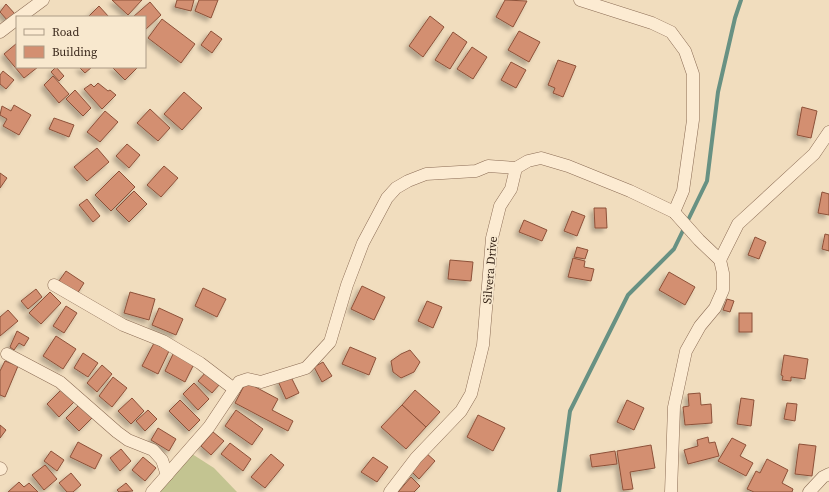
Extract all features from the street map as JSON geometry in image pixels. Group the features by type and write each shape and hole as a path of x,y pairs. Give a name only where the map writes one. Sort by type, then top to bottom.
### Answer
{"street":[{"path":"21,16 43,0"},
{"path":"580,0 652,24 671,32 685,51 693,74 693,120 683,191 674,212"},
{"path":"0,32 16,20"},
{"path":"720,260 738,224 814,154 829,132"},
{"path":"152,492 209,427 234,389 244,380 248,379 261,382 306,368 330,342 347,285 364,243 387,198 396,188 408,181 426,174 476,171 488,166 516,168 528,161 541,158 568,166 630,191 674,212 699,240 720,260 723,273 723,290 715,308 700,326 686,351 674,407 671,492"},
{"name":"Silvera Drive","path":"390,492 416,458 461,411 471,394 483,345 492,238 500,206 511,189 516,168"},
{"path":"54,285 123,325 163,341 200,363 234,389"},
{"path":"7,354 64,384 117,432 128,440 153,450 162,460 167,475"},
{"path":"809,492 823,477 829,474"}],"green space":[{"path":"189,452 214,468 237,492 153,492"}],"building":[{"path":"112,0 142,0 128,15"},
{"path":"177,0 194,0 191,11 175,7"},
{"path":"199,0 218,0 211,18 195,11"},
{"path":"505,0 527,1 513,27 496,17"},
{"path":"150,2 161,15 146,29 146,16 134,16"},
{"path":"6,4 15,14 8,21 0,12"},
{"path":"99,6 108,16 89,16"},
{"path":"430,16 444,27 423,57 409,46"},
{"path":"162,19 195,44 181,63 148,38"},
{"path":"211,31 222,39 212,53 201,45"},
{"path":"519,31 540,42 529,62 508,50"},
{"path":"453,32 467,42 450,69 435,60"},
{"path":"16,44 16,68 37,68 24,78 4,54"},
{"path":"472,47 487,57 473,79 457,69"},
{"path":"558,60 576,66 563,97 553,93 555,88 548,85"},
{"path":"511,62 526,70 516,88 501,80"},
{"path":"57,68 64,76 59,81 51,72"},
{"path":"80,68 91,68 85,73"},
{"path":"113,68 137,68 125,80"},
{"path":"3,71 14,80 6,89 0,84 0,75"},
{"path":"53,76 69,94 59,103 44,85"},
{"path":"98,83 116,95 102,109 84,89 91,84 94,87"},
{"path":"75,90 91,108 83,116 66,99"},
{"path":"184,92 202,108 182,130 164,114"},
{"path":"14,105 31,115 19,135 3,126 7,119 0,115 2,106 11,111"},
{"path":"802,107 817,111 811,138 797,135"},
{"path":"150,109 170,128 158,141 137,123"},
{"path":"105,111 118,122 100,142 87,132"},
{"path":"54,118 74,125 69,137 49,129"},
{"path":"127,144 140,155 129,168 116,156"},
{"path":"97,148 109,162 87,181 74,167"},
{"path":"164,166 178,178 161,197 147,185"},
{"path":"119,171 135,187 111,211 95,195"},
{"path":"0,173 7,178 0,188"},
{"path":"134,191 147,204 129,222 116,209"},
{"path":"822,192 829,194 829,215 818,213"},
{"path":"87,199 100,216 93,222 79,205"},
{"path":"594,208 606,208 607,228 595,228"},
{"path":"572,211 585,216 577,236 564,231"},
{"path":"524,220 547,230 542,241 519,232"},
{"path":"825,234 829,235 829,251 822,249"},
{"path":"755,237 766,242 759,259 748,255"},
{"path":"577,247 588,250 585,259 574,257"},
{"path":"573,258 585,261 584,267 594,269 591,281 568,277"},
{"path":"450,260 473,262 471,281 448,279"},
{"path":"66,271 84,283 77,294 59,281"},
{"path":"669,272 695,287 685,305 659,290"},
{"path":"362,286 385,297 374,320 351,309"},
{"path":"203,288 226,299 217,317 195,306"},
{"path":"36,289 42,297 28,309 21,301"},
{"path":"50,292 61,303 41,324 29,313"},
{"path":"130,292 155,299 149,320 124,313"},
{"path":"727,299 734,301 730,312 723,310"},
{"path":"427,301 442,307 433,328 418,321"},
{"path":"66,306 77,313 64,333 53,326"},
{"path":"159,308 183,319 176,335 152,325"},
{"path":"8,310 18,321 0,336 0,317"},
{"path":"739,313 752,313 752,332 739,332"},
{"path":"17,331 29,338 24,346 19,343 14,350 10,347"},
{"path":"56,336 76,349 63,369 43,356"},
{"path":"154,343 169,351 158,374 142,366"},
{"path":"350,347 376,358 369,375 342,364"},
{"path":"410,350 420,362 414,372 401,378 393,372 391,361"},
{"path":"174,352 195,362 185,382 165,371"},
{"path":"83,353 98,363 88,377 74,368"},
{"path":"784,355 808,359 805,379 791,377 791,381 782,380 783,376 781,375"},
{"path":"5,361 18,366 5,397 0,395 0,371"},
{"path":"323,362 332,376 322,382 314,367"},
{"path":"102,365 112,374 97,392 87,383"},
{"path":"206,372 220,384 212,393 198,381"},
{"path":"290,375 299,393 286,399 278,381"},
{"path":"113,377 127,388 112,407 99,396"},
{"path":"246,382 278,399 272,410 293,421 288,431 235,403"},
{"path":"194,383 209,399 198,410 183,394"},
{"path":"64,387 76,400 59,417 47,404"},
{"path":"415,390 440,412 426,427 402,405"},
{"path":"700,393 701,405 711,404 712,423 685,425 683,407 689,406 688,394"},
{"path":"132,398 144,411 131,424 118,411"},
{"path":"741,398 754,400 751,426 737,424"},
{"path":"180,400 200,420 189,431 169,411"},
{"path":"627,400 644,408 634,430 617,422"},
{"path":"81,403 94,416 79,431 66,418"},
{"path":"787,403 797,404 795,421 784,419"},
{"path":"402,405 426,427 406,449 381,427"},
{"path":"148,410 157,419 145,431 136,421"},
{"path":"236,410 263,429 252,445 225,426"},
{"path":"478,415 505,428 493,451 467,437"},
{"path":"0,425 6,430 0,438"},
{"path":"158,428 176,439 169,451 151,440"},
{"path":"213,432 224,441 211,455 201,446"},
{"path":"708,437 709,443 715,442 719,456 688,464 684,450 698,446 697,440"},
{"path":"732,438 746,445 740,456 753,463 746,476 718,461"},
{"path":"78,442 102,455 95,469 70,457"},
{"path":"230,443 251,459 243,471 221,454"},
{"path":"799,444 816,446 812,476 795,474"},
{"path":"651,445 655,468 630,472 633,489 623,490 617,451"},
{"path":"121,449 131,461 120,471 110,458"},
{"path":"51,451 64,460 57,471 44,461"},
{"path":"615,451 617,464 592,467 590,455"},
{"path":"425,452 435,461 419,479 409,469"},
{"path":"271,454 284,465 265,488 251,477"},
{"path":"143,457 156,468 145,481 132,470"},
{"path":"373,457 388,467 377,482 361,472"},
{"path":"767,459 788,470 782,483 793,489 792,492 754,492 747,489 756,471 760,473"},
{"path":"45,465 57,479 44,490 32,475"},
{"path":"71,473 81,485 73,492 67,492 59,483"},
{"path":"411,477 420,486 414,492 398,492"},
{"path":"19,482 24,487 29,483 38,492 8,492"},
{"path":"126,483 133,491 119,492 117,490"}],"waterway":[{"path":"559,492 570,411 628,295 674,249 707,181 718,92 735,18 741,0"}]}
